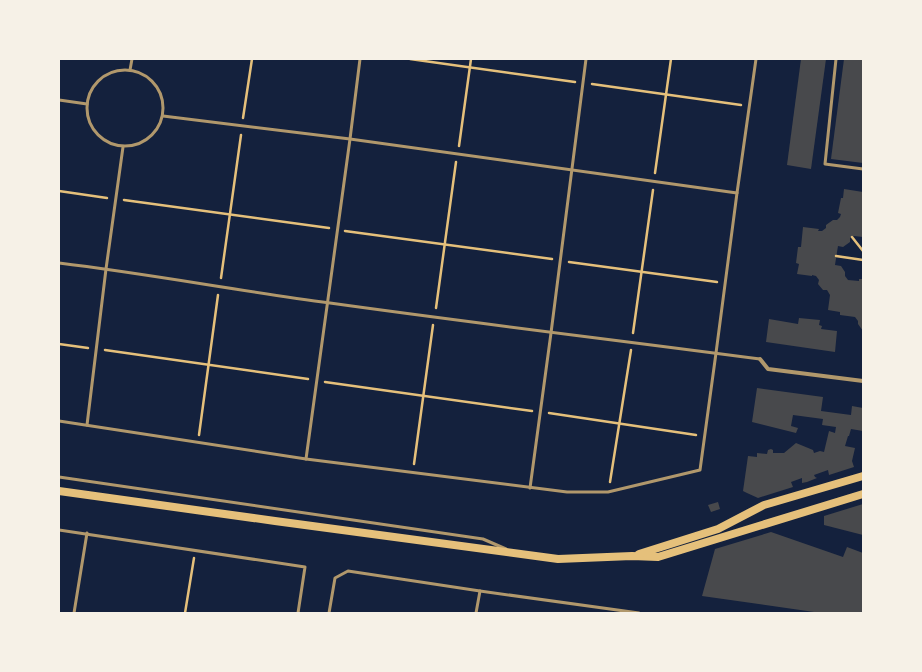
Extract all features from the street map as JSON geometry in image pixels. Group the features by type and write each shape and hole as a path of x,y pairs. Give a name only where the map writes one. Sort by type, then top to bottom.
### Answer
{"main road":[{"path":"632,556 718,529 764,505 863,476"},
{"path":"59,491 558,559 632,556 658,557 863,494"}],"street":[{"path":"760,359 768,368 863,381"}],"lane":[{"path":"130,70 132,59"},
{"path":"306,459 360,59"},
{"path":"530,488 552,333 586,59"},
{"path":"59,421 306,459 567,492 608,492 700,470 756,59"},
{"path":"836,59 825,164 863,169"},
{"path":"118,70 130,70 142,73 153,81 160,91 164,103 163,116 160,126 153,136 134,146 123,147 111,144 100,138 92,128 88,116 87,104 90,92 97,82 106,74 118,70"},
{"path":"59,100 87,104"},
{"path":"163,116 350,139 737,193"},
{"path":"87,425 123,147"},
{"path":"59,263 328,303 760,359"},
{"path":"59,477 482,539 521,555"},
{"path":"59,530 305,567 298,613"},
{"path":"74,613 87,533"},
{"path":"329,613 335,578 348,571 639,613"},
{"path":"476,613 480,591"}],"path":[{"path":"198,442 252,59"},
{"path":"412,472 471,59"},
{"path":"608,492 632,343 671,59"},
{"path":"59,191 725,283"},
{"path":"852,237 863,251"},
{"path":"836,256 863,260"},
{"path":"59,344 705,436"},
{"path":"185,613 195,550"}],"building":[{"path":"801,59 826,59 811,169 787,165"},
{"path":"844,59 863,59 863,163 831,159"},
{"path":"844,189 863,192 863,237 854,236 850,238 850,242 843,247 838,246 835,265 841,266 848,280 859,281 859,279 863,279 863,331 855,317 840,315 840,312 828,310 830,295 827,290 823,290 818,284 819,280 816,276 797,274 799,264 796,263 798,247 801,247 803,227 819,229 818,231 822,231 826,228 826,225 833,220 837,220 841,214 838,213 841,198 843,198"},
{"path":"799,318 820,320 819,325 822,326 821,329 837,331 835,352 766,342 769,319 798,324"},
{"path":"757,388 823,397 821,411 851,415 852,406 863,408 863,431 851,429 845,446 855,448 852,461 854,467 829,475 828,470 814,475 817,478 802,483 802,478 791,482 793,487 758,498 743,491 748,456 757,457 757,453 767,454 768,450 771,449 773,450 773,453 784,453 796,443 813,450 814,453 820,451 824,452 829,431 835,433 836,427 822,425 823,419 793,415 791,426 798,428 796,433 752,422"},
{"path":"718,502 720,509 711,512 708,505"},
{"path":"863,504 863,535 824,525 824,516"},
{"path":"771,532 843,557 847,547 863,553 863,613 821,613 702,596 715,549"}]}
